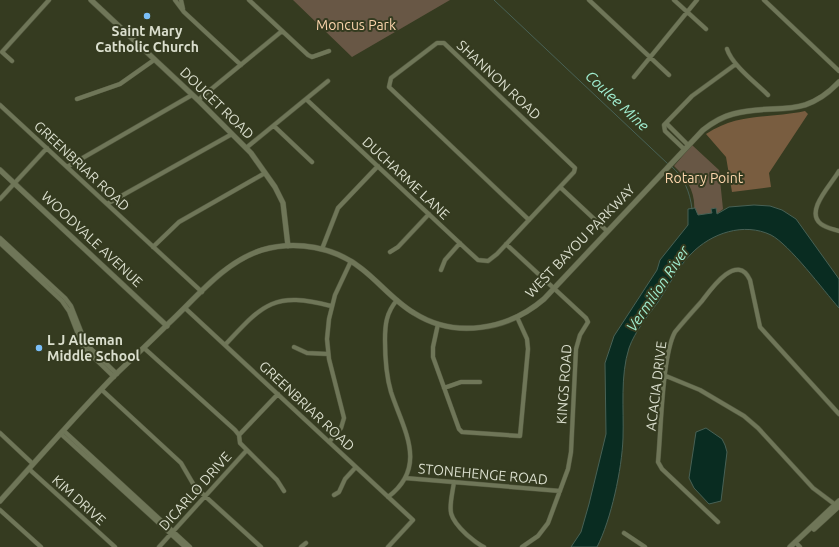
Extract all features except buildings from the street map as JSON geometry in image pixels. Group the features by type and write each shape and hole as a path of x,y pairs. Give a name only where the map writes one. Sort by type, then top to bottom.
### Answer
{"street":[{"path":"12,61 2,52 49,0"},
{"name":"DOUCET ROAD","path":"91,0 198,100 246,148 265,173 283,203 286,215 288,246"},
{"path":"175,0 184,12 241,65"},
{"path":"181,0 184,12"},
{"path":"249,0 309,56 312,57 329,51"},
{"path":"589,0 669,75"},
{"path":"674,0 706,30"},
{"path":"634,77 697,0"},
{"path":"764,0 839,71"},
{"path":"198,100 282,31"},
{"name":"SHANNON ROAD","path":"494,257 506,244 529,220 574,172 574,166 444,43 437,43 391,78 388,85 390,89 529,220"},
{"path":"727,49 730,57 736,64 768,95"},
{"path":"76,98 120,84 154,60"},
{"path":"686,147 665,126 692,96 736,64"},
{"path":"246,148 328,82"},
{"name":"WEST BAYOU PARKWAY","path":"0,501 115,375 228,268 244,258 265,250 288,246 322,249 351,261 396,300 414,313 438,324 456,328 479,328 504,323 537,305 703,130 721,118 742,112 784,110 803,106 823,96 838,84"},
{"path":"67,166 192,95"},
{"name":"DUCHARME LANE","path":"307,100 481,261 488,261 494,257"},
{"name":"GREENBRIAR ROAD","path":"0,105 202,292"},
{"path":"274,126 312,162"},
{"path":"107,204 232,134"},
{"path":"0,199 47,148"},
{"path":"322,249 338,208 378,166"},
{"name":"WOODVALE AVENUE","path":"0,170 167,326"},
{"path":"839,171 821,199 815,212 816,219 822,224 839,231"},
{"path":"153,247 179,222 265,173"},
{"path":"560,187 607,231"},
{"path":"390,252 398,247 429,214"},
{"path":"0,238 9,249 60,296 75,323 80,342 115,375"},
{"path":"0,243 9,249"},
{"path":"441,270 445,260 460,243"},
{"name":"KINGS ROAD","path":"506,244 586,318 588,322 580,335 576,349 570,459 560,492 544,528 534,539 522,547"},
{"path":"329,442 341,428 344,418 328,354 328,328 331,306 338,286 351,261"},
{"name":"ACACIA DRIVE","path":"718,522 659,466 670,342 675,332 720,279 731,272 738,270 745,273 750,280 760,327 839,414"},
{"path":"225,345 252,316 263,307 276,302 300,299 331,306"},
{"path":"388,497 405,478 410,459 410,446 391,391 386,363 386,321 396,300"},
{"name":"GREENBRIAR ROAD","path":"185,308 413,520 388,547"},
{"path":"438,324 433,352 459,429 462,432 520,436 528,343 517,317"},
{"path":"294,347 307,353 328,354"},
{"path":"144,348 235,430 239,435 239,442 277,480 284,491"},
{"path":"666,376 700,390 744,416 758,428 813,488 838,505 797,545 790,547"},
{"path":"444,388 461,382 480,382"},
{"path":"102,390 181,463 191,482 261,547"},
{"name":"DICARLO DRIVE","path":"239,435 278,394"},
{"path":"62,432 172,533 185,547"},
{"path":"0,433 33,464"},
{"name":"DICARLO DRIVE","path":"159,547 247,450"},
{"path":"334,495 339,492 345,479 356,467"},
{"name":"KIM DRIVE","path":"29,469 115,547"},
{"name":"STONEHENGE ROAD","path":"405,478 560,492"},
{"path":"454,482 450,506 451,517 459,528 478,544 484,547"},
{"path":"0,510 40,547"},
{"path":"172,533 190,547"},
{"path":"624,533 645,547"},
{"path":"301,547 306,543"}],"green space":[{"name":"Moncus Park","path":"293,0 450,0 352,57"},
{"name":"Rotary Point","path":"692,145 719,170 723,209 718,213 697,216 694,211 694,198 690,186 674,166"}],"shaded area":[{"path":"805,111 808,114 769,173 771,187 732,192 726,157 706,134 730,122 742,119"}],"water":[{"name":"Vermilion River","path":"754,205 770,206 782,210 796,219 839,279 839,308 806,268 779,240 761,231 739,230 718,235 708,240 691,254 673,277 658,302 638,330 629,348 624,370 623,438 618,479 611,509 602,536 597,547 571,547 581,532 606,434 605,363 614,336 657,270 660,260 688,225 688,209 695,208 698,215 712,213 711,209 716,208 717,214 729,207"},
{"path":"706,428 722,439 727,452 721,501 709,504 694,488 689,478 696,432"}],"waterway":[{"name":"Coulee Mine","path":"494,0 668,164"},
{"name":"Coulee Mine","path":"671,166 676,170 686,185 692,209"}],"place":[{"name":"Saint Mary Catholic Church","path":"147,16"},
{"name":"L J Alleman Middle School","path":"39,348"}]}
